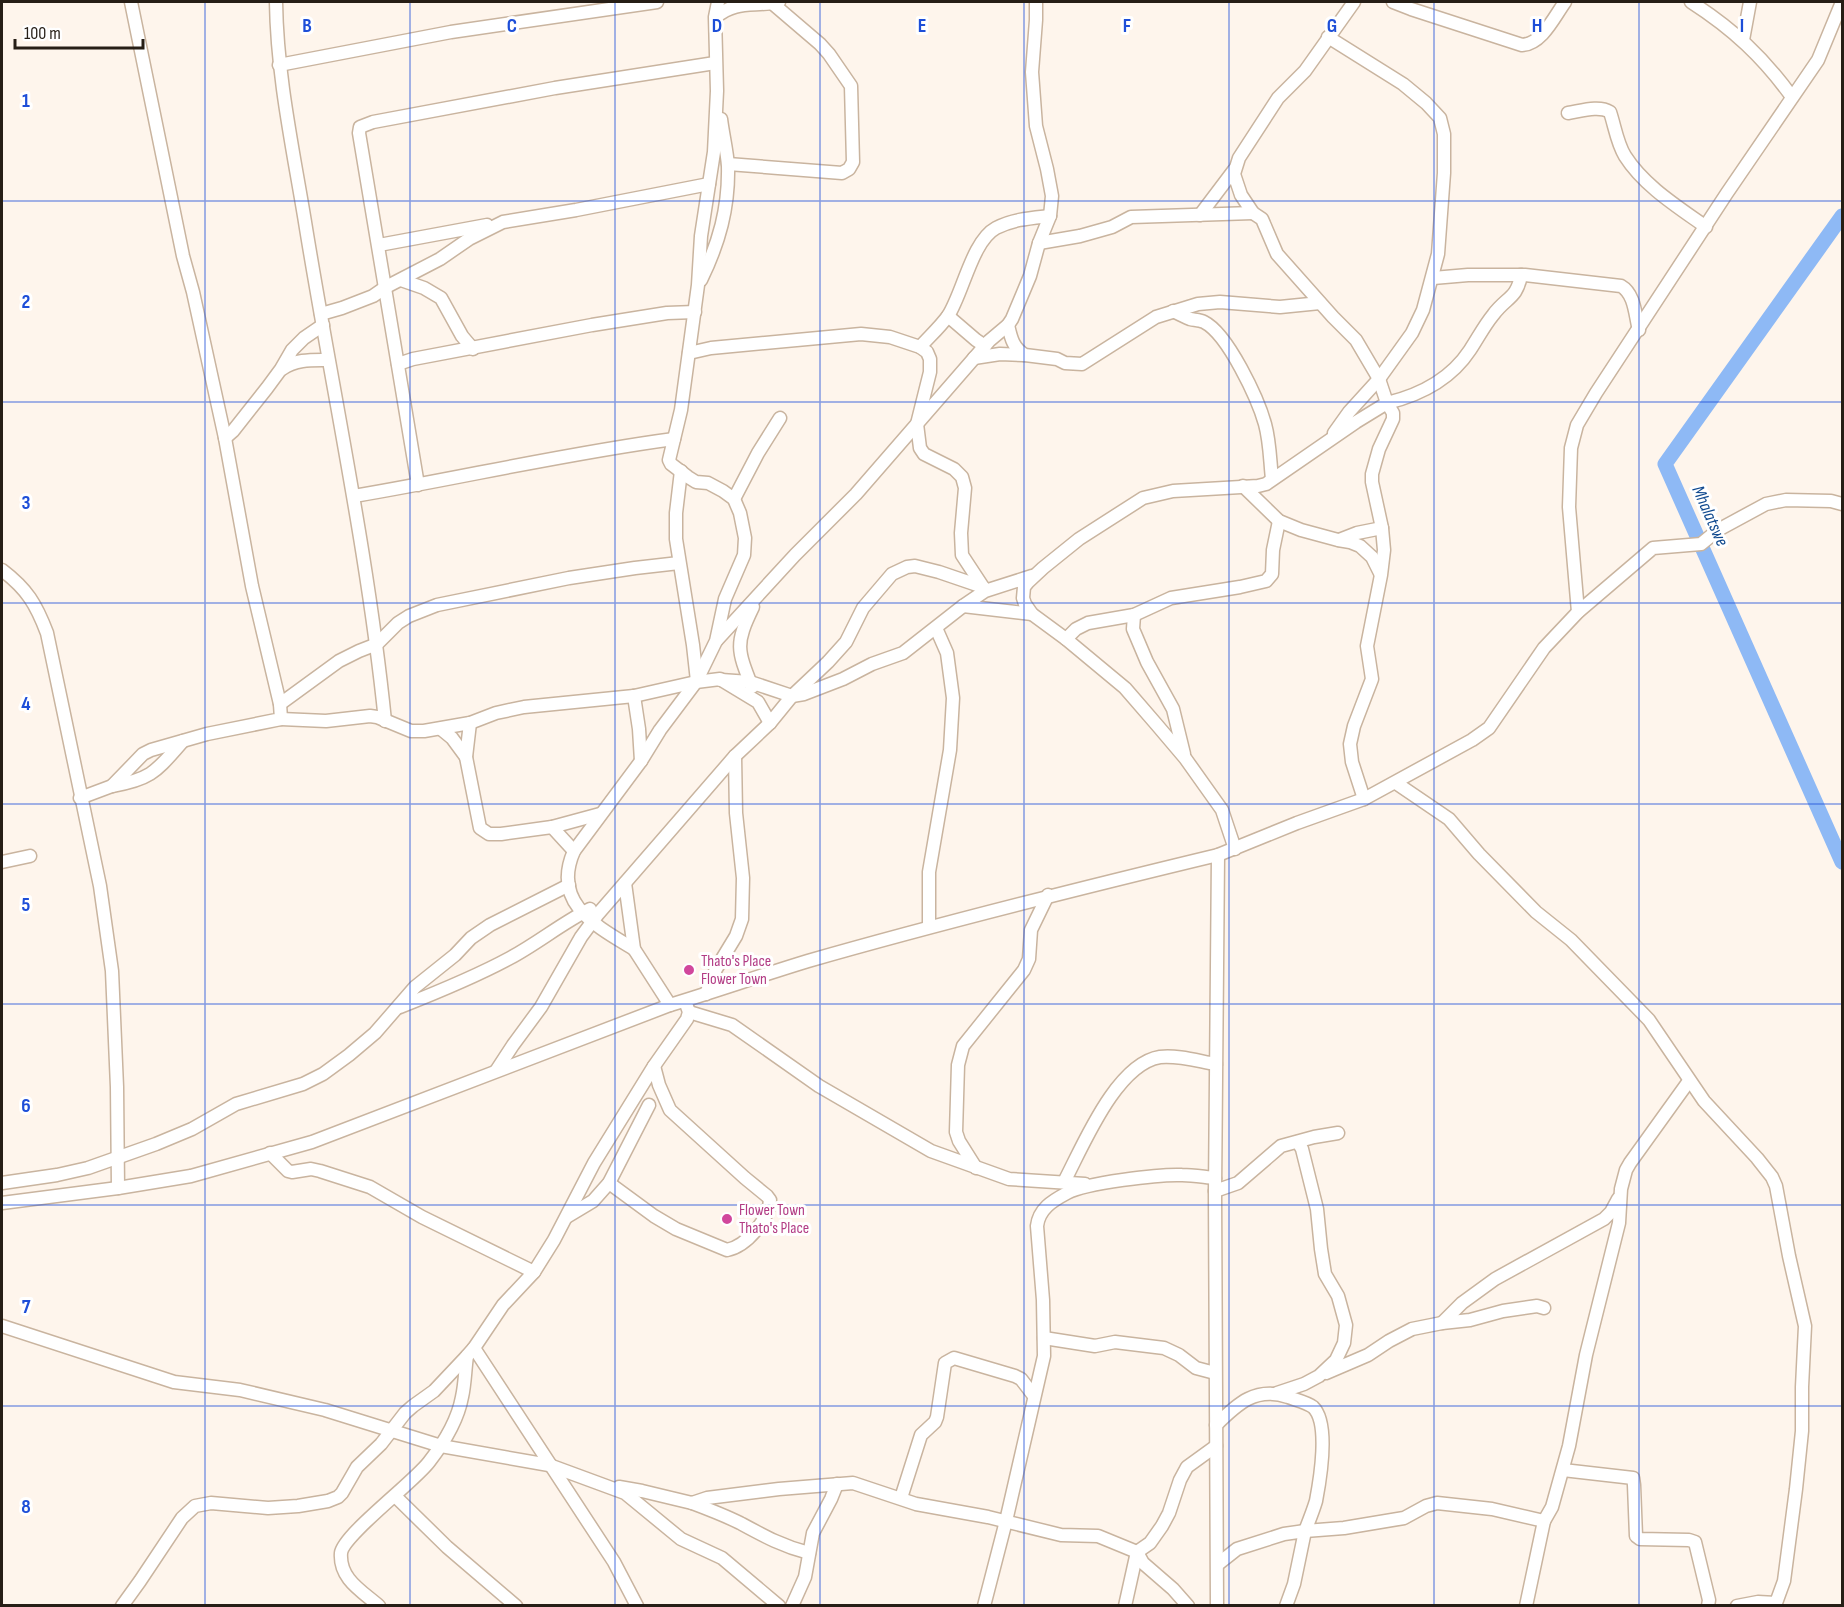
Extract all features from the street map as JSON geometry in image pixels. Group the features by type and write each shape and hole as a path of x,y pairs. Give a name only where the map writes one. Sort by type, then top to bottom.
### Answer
{"street":[{"path":"131,2 166,177 225,438 252,586 280,704 281,719"},
{"path":"276,2 276,40 279,65 328,360 354,496 377,644 386,721"},
{"path":"279,65 450,32 657,2"},
{"path":"698,285 714,251 724,219 728,164 715,63 715,17 718,2"},
{"path":"715,17 725,7 737,3 776,2 820,44 840,68 851,86 853,162 849,169 842,173 728,164"},
{"path":"716,641 795,555 856,494 974,358 1008,325 1030,276 1039,243 1050,216 1052,196 1036,126 1032,72 1036,2"},
{"path":"1200,215 1234,170 1239,158 1278,98 1305,70 1354,2"},
{"path":"1393,2 1522,45 1533,43 1539,38 1565,2"},
{"path":"1691,2 1743,39 1792,97"},
{"path":"1743,39 1750,2"},
{"path":"1578,612 1569,507 1571,448 1578,425 1586,409 1818,60 1842,2"},
{"path":"1328,37 1404,84 1440,118 1444,134 1444,173 1438,254 1423,310 1412,333 1379,380 1349,412 1330,439"},
{"path":"418,485 359,133 362,126 555,88 715,63"},
{"path":"634,949 592,923 584,913 572,897 567,877 568,864 574,850 641,761 660,730 696,681 716,641 725,599 744,555 745,538 740,513 734,500 708,483 696,482 671,464 669,460 678,428 695,312 701,236 714,152 717,92"},
{"path":"1568,112 1600,109 1610,112 1619,143 1635,170 1664,197 1706,227"},
{"path":"1234,170 1240,195 1254,213 1262,219 1277,254 1356,340 1379,380 1393,413 1393,419 1379,449 1372,474 1384,550 1367,646 1372,679 1354,726 1350,744 1352,762 1364,799"},
{"path":"379,245 709,184"},
{"path":"1039,243 1080,237 1112,227 1131,217 1254,213"},
{"path":"920,347 948,316 969,267 982,243 994,229 1015,220 1050,216"},
{"path":"225,438 233,431 281,369 292,350 322,320 342,308 373,296 502,222"},
{"path":"1433,278 1521,274 1610,283 1625,288 1630,294 1638,330"},
{"path":"1235,849 1222,810 1185,758 1125,688 1032,614 1023,598 1024,587 1079,539 1143,498 1162,493 1258,486 1387,403 1402,400 1429,388 1450,372 1469,352 1494,313 1515,293 1521,274"},
{"path":"401,280 424,288 441,298 462,336 473,349"},
{"path":"974,358 1000,354 1057,359 1065,363 1082,364 1156,317 1198,303 1220,302 1280,307 1320,303"},
{"path":"1173,311 1203,322 1212,328 1231,352 1253,393 1265,424 1272,479"},
{"path":"398,364 592,325 667,313 695,312"},
{"path":"948,316 985,346"},
{"path":"1008,325 1014,346 1025,356"},
{"path":"689,353 711,348 861,334 890,337 920,347 927,352 930,359 930,372 917,424 920,448 924,453 954,469 962,477 965,488 961,532 963,555 984,589"},
{"path":"281,369 297,362 328,360"},
{"path":"734,500 758,453 780,418"},
{"path":"354,496 614,447 674,439"},
{"path":"681,471 676,513 676,539 693,645 696,681"},
{"path":"1243,486 1279,521 1301,530 1360,546 1372,557 1381,575"},
{"path":"122,1605 182,1518 195,1506 211,1503 268,1508 298,1506 338,1497 353,1471 381,1444 405,1413 434,1391 470,1352 503,1305 534,1272 568,1216 594,1163 654,1066 683,1025 687,1006 706,994 929,927 1048,895 1218,855 1364,799 1472,740 1489,728 1544,648 1578,612 1653,548 1701,544 1718,530 1766,504 1786,500 1831,501 1842,504"},
{"path":"1066,639 1088,623 1134,615 1171,598 1268,580 1272,574 1273,550 1279,521"},
{"path":"1338,540 1382,528"},
{"path":"280,704 339,662 377,644 409,616 437,605 569,578 679,563"},
{"path":"496,1071 541,1007 581,937 592,923 735,756 770,723 792,696 846,642 863,608 892,574 915,566 939,572 984,589"},
{"path":"2,570 19,583 38,608 47,633 100,886 112,971 118,1188"},
{"path":"112,786 142,754 163,745 281,719 326,722 370,716 411,731 424,732 470,723 496,713 524,707 634,696 696,681 750,682 792,696 817,690 903,653 984,589 1035,576"},
{"path":"757,597 740,640 740,654 758,702 770,723"},
{"path":"963,606 1032,614"},
{"path":"1134,615 1133,629 1147,662 1173,709 1185,758"},
{"path":"929,927 928,872 950,750 953,698 947,653 936,628"},
{"path":"720,680 758,702"},
{"path":"634,696 641,761"},
{"path":"470,723 466,757 480,828 489,834 501,834 552,827 600,814"},
{"path":"441,729 452,738 466,757"},
{"path":"80,798 151,775 184,740"},
{"path":"706,994 716,969 736,936 742,919 743,878 736,813 735,756"},
{"path":"1396,783 1449,819 1479,854 1536,912 1571,940 1649,1020 1689,1082 1757,1158 1776,1186 1805,1326 1802,1431 1784,1581 1776,1604 1758,1602 1737,1605"},
{"path":"552,827 574,850"},
{"path":"1217,1605 1215,1178 1218,855"},
{"path":"2,862 30,856"},
{"path":"625,883 634,949 670,1005"},
{"path":"2,1183 88,1168 192,1129 236,1104 303,1084 323,1074 375,1033 416,987 455,955 471,938 569,885"},
{"path":"976,1168 956,1132 960,1054 963,1046 1024,970 1029,959 1031,930 1048,895"},
{"path":"399,1007 472,977 510,958 612,898"},
{"path":"2,1203 191,1176 312,1142 670,1005 687,1006 732,1026 795,1071 931,1151 1009,1179 1098,1185"},
{"path":"1064,1182 1108,1098 1134,1069 1152,1059 1162,1057 1216,1064"},
{"path":"609,1183 676,1229 728,1250 742,1243 766,1215 770,1206 767,1196 670,1110 658,1085 654,1066"},
{"path":"1526,1605 1544,1521 1552,1507 1563,1470 1586,1355 1618,1224 1623,1178 1630,1163 1689,1082"},
{"path":"629,1106 649,1106 670,1110"},
{"path":"568,1216 593,1201 609,1183 649,1106"},
{"path":"1215,1191 1238,1183 1281,1146 1338,1133"},
{"path":"1298,1142 1302,1149 1317,1209 1325,1274 1338,1296 1346,1325 1344,1343 1336,1360 1319,1376"},
{"path":"270,1154 288,1171 311,1169 370,1187 422,1217 534,1272"},
{"path":"984,1605 1044,1356 1043,1300 1037,1226 1042,1210 1068,1192 1098,1185 1181,1174 1215,1178"},
{"path":"1442,1323 1462,1303 1496,1279 1604,1219 1620,1197"},
{"path":"1216,1425 1234,1407 1254,1395 1277,1393 1304,1384 1368,1355 1412,1329 1470,1320 1503,1311 1537,1306 1544,1308"},
{"path":"2,1326 174,1382 240,1390 325,1410 441,1446 549,1465 625,1493 681,1539 722,1558 779,1605"},
{"path":"1044,1338 1095,1346 1115,1342 1164,1348 1179,1355 1196,1368 1215,1373"},
{"path":"379,1605 350,1582 343,1566 342,1547 363,1523 395,1496 427,1464 441,1446 462,1399 470,1352"},
{"path":"470,1352 614,1562 637,1605"},
{"path":"901,1498 921,1435 937,1418 945,1363 954,1358 1015,1376 1021,1379 1034,1396"},
{"path":"1277,1393 1314,1408 1323,1436 1321,1468 1315,1503 1305,1531 1294,1584 1286,1605"},
{"path":"1125,1605 1137,1552 1150,1543 1162,1526 1187,1467 1216,1446"},
{"path":"1563,1470 1633,1478 1636,1536 1640,1539 1695,1542 1709,1600 1708,1605"},
{"path":"692,1503 707,1498 853,1483 916,1504 1006,1521 1061,1535 1098,1536 1137,1552 1143,1563 1173,1588 1188,1605"},
{"path":"792,1605 806,1577 813,1533 837,1484"},
{"path":"603,1485 642,1491 692,1503 739,1522 763,1537 789,1548 809,1553"},
{"path":"395,1496 447,1547 516,1605"},
{"path":"1218,1564 1237,1549 1284,1534 1344,1528 1404,1518 1426,1506 1437,1503 1492,1509 1544,1521"}],"waterway":[{"name":"Mhalatswe","path":"1842,216 1665,464 1842,862"}],"place":[{"name":"Thato's Place Flower Town","path":"689,970"},
{"name":"Flower Town Thato's Place","path":"727,1219"}]}
